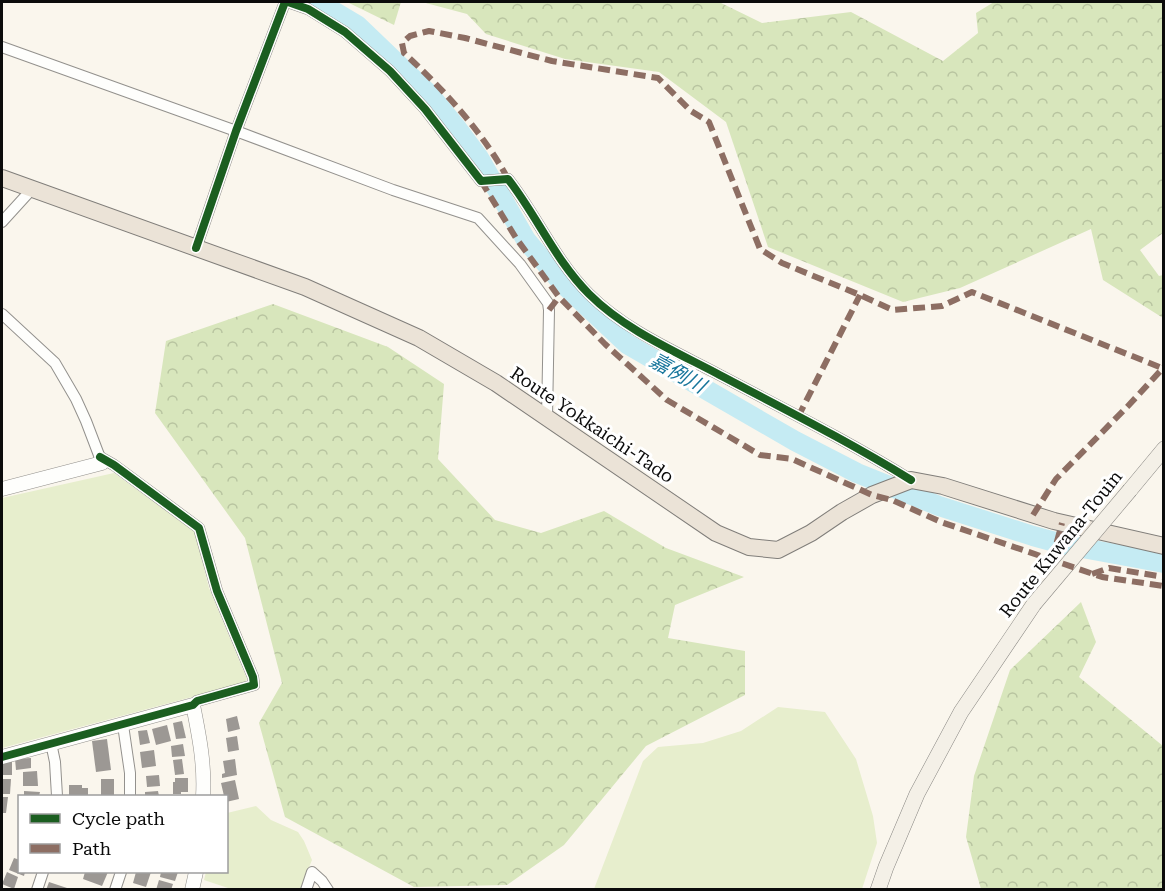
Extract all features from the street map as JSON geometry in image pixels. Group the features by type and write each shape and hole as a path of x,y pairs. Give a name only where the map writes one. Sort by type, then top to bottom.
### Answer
{"main road":[{"name":"Route Yokkaichi-Tado","path":"2,178 305,287 419,338 496,383 716,533 749,547 778,550 811,533 872,495 911,480"},
{"name":"Route Kuwana-Touin","path":"878,890 917,794 961,712 1034,604 1164,449"},
{"path":"911,480 943,486 1054,521 1164,546"}],"street":[{"path":"196,248 236,131 287,2 308,9 345,32 390,71 425,109 480,181 508,179 560,260 589,294 610,313 667,348 863,450 911,480"},
{"path":"2,47 393,190 478,218 520,264 548,303 547,417"},
{"path":"2,222 33,189"},
{"path":"2,314 55,363 76,399 101,460"},
{"path":"2,489 101,460 114,465 199,528 217,591 253,677 254,685 197,701 193,705 2,757"},
{"path":"193,705 200,742 203,795"},
{"path":"123,725 130,773 130,795"},
{"path":"51,743 55,762 57,795"},
{"path":"306,890 312,872 328,890"},
{"path":"37,890 43,873"},
{"path":"115,890 121,873"},
{"path":"192,890 196,873"}],"green space":[{"path":"347,2 401,2 394,25"},
{"path":"422,2 719,2 762,23 851,12 943,61 978,33 976,13 994,2 1163,2 1163,233 1140,250 1159,276 1163,275 1163,318 1103,280 1091,229 960,288 903,302 768,247 726,122 659,72 565,59 486,34 467,14"},
{"path":"273,304 388,347 444,384 438,459 495,520 541,533 604,511 666,548 744,577 675,605 668,638 745,651 745,695 646,746 564,845 507,885 414,887 285,817 259,723 282,683 245,538 155,413 166,341"},
{"path":"114,473 195,532 209,588 247,679 244,683 2,748 2,498"},
{"path":"1081,602 1096,642 1079,677 1163,746 1163,889 981,889 966,837 974,776 1010,670"},
{"path":"778,707 825,712 856,759 873,816 877,843 862,889 594,889 643,761 658,747 703,743 741,731"},
{"path":"256,806 271,820 298,832 312,860 300,889 231,889 204,880 206,873 228,873 228,813"}],"building":[{"path":"237,716 240,729 228,732 226,719"},
{"path":"182,721 186,738 176,739 173,723"},
{"path":"167,725 171,741 156,745 152,729"},
{"path":"147,730 150,743 140,745 138,731"},
{"path":"237,736 239,750 228,752 226,738"},
{"path":"107,739 111,770 96,772 92,741"},
{"path":"183,744 185,756 172,757 171,746"},
{"path":"154,750 156,766 142,768 140,752"},
{"path":"31,758 31,768 16,770 15,759"},
{"path":"182,759 184,774 175,775 173,760"},
{"path":"235,759 237,775 222,778 222,774 225,773 223,761"},
{"path":"2,762 12,762 12,775 2,775"},
{"path":"37,771 38,786 23,786 23,772"},
{"path":"159,775 160,786 147,787 146,776"},
{"path":"175,778 188,778 188,792 173,794"},
{"path":"2,779 11,779 10,794 2,794"},
{"path":"101,779 114,779 114,795 101,795"},
{"path":"235,780 239,799 228,802 228,795 224,795 221,783"},
{"path":"69,785 82,785 82,788 88,788 88,795 69,795"},
{"path":"24,791 40,792 39,795 24,795"},
{"path":"158,791 159,795 145,795 145,792"},
{"path":"2,797 8,797 6,813 2,813"},
{"path":"14,858 18,859 18,873 25,873 24,876 9,870"},
{"path":"7,872 18,877 14,889 2,884"},
{"path":"85,873 108,873 102,886 83,879"},
{"path":"136,873 151,873 146,887 133,883"},
{"path":"161,873 178,873 175,881 160,877"},
{"path":"159,880 173,884 171,890 156,890"},
{"path":"49,882 70,889 70,890 46,890"}],"waterway":[{"name":"嘉例川","path":"318,2 357,25 430,95 479,158 526,240 562,283 627,344 795,441 857,473 939,506 1033,536 1066,545 1164,563"}],"marked path":[{"path":"508,179 487,145 461,112 404,53 402,43 410,36 429,31 552,61 658,78 691,111 709,122 760,249 782,263 893,310 942,306 972,292 1162,368"},
{"path":"481,181 516,238 559,297 605,344 667,400 760,455 792,459 872,495 892,500 941,522 1102,577 1164,586"},
{"path":"798,417 860,295"},
{"path":"549,310 559,297"},
{"path":"1033,515 1056,479 1164,367"},
{"path":"1052,560 1062,523"},
{"path":"1092,574 1109,568 1164,577"}],"cycle path":[{"path":"196,248 236,131 285,2"},
{"path":"288,2 308,9 345,32 390,71 425,109 481,181 508,179 566,267 589,294 617,318 649,338 815,425 911,480"},
{"path":"2,757 193,705 197,701 254,685 253,677 217,591 199,528 100,457"}]}
